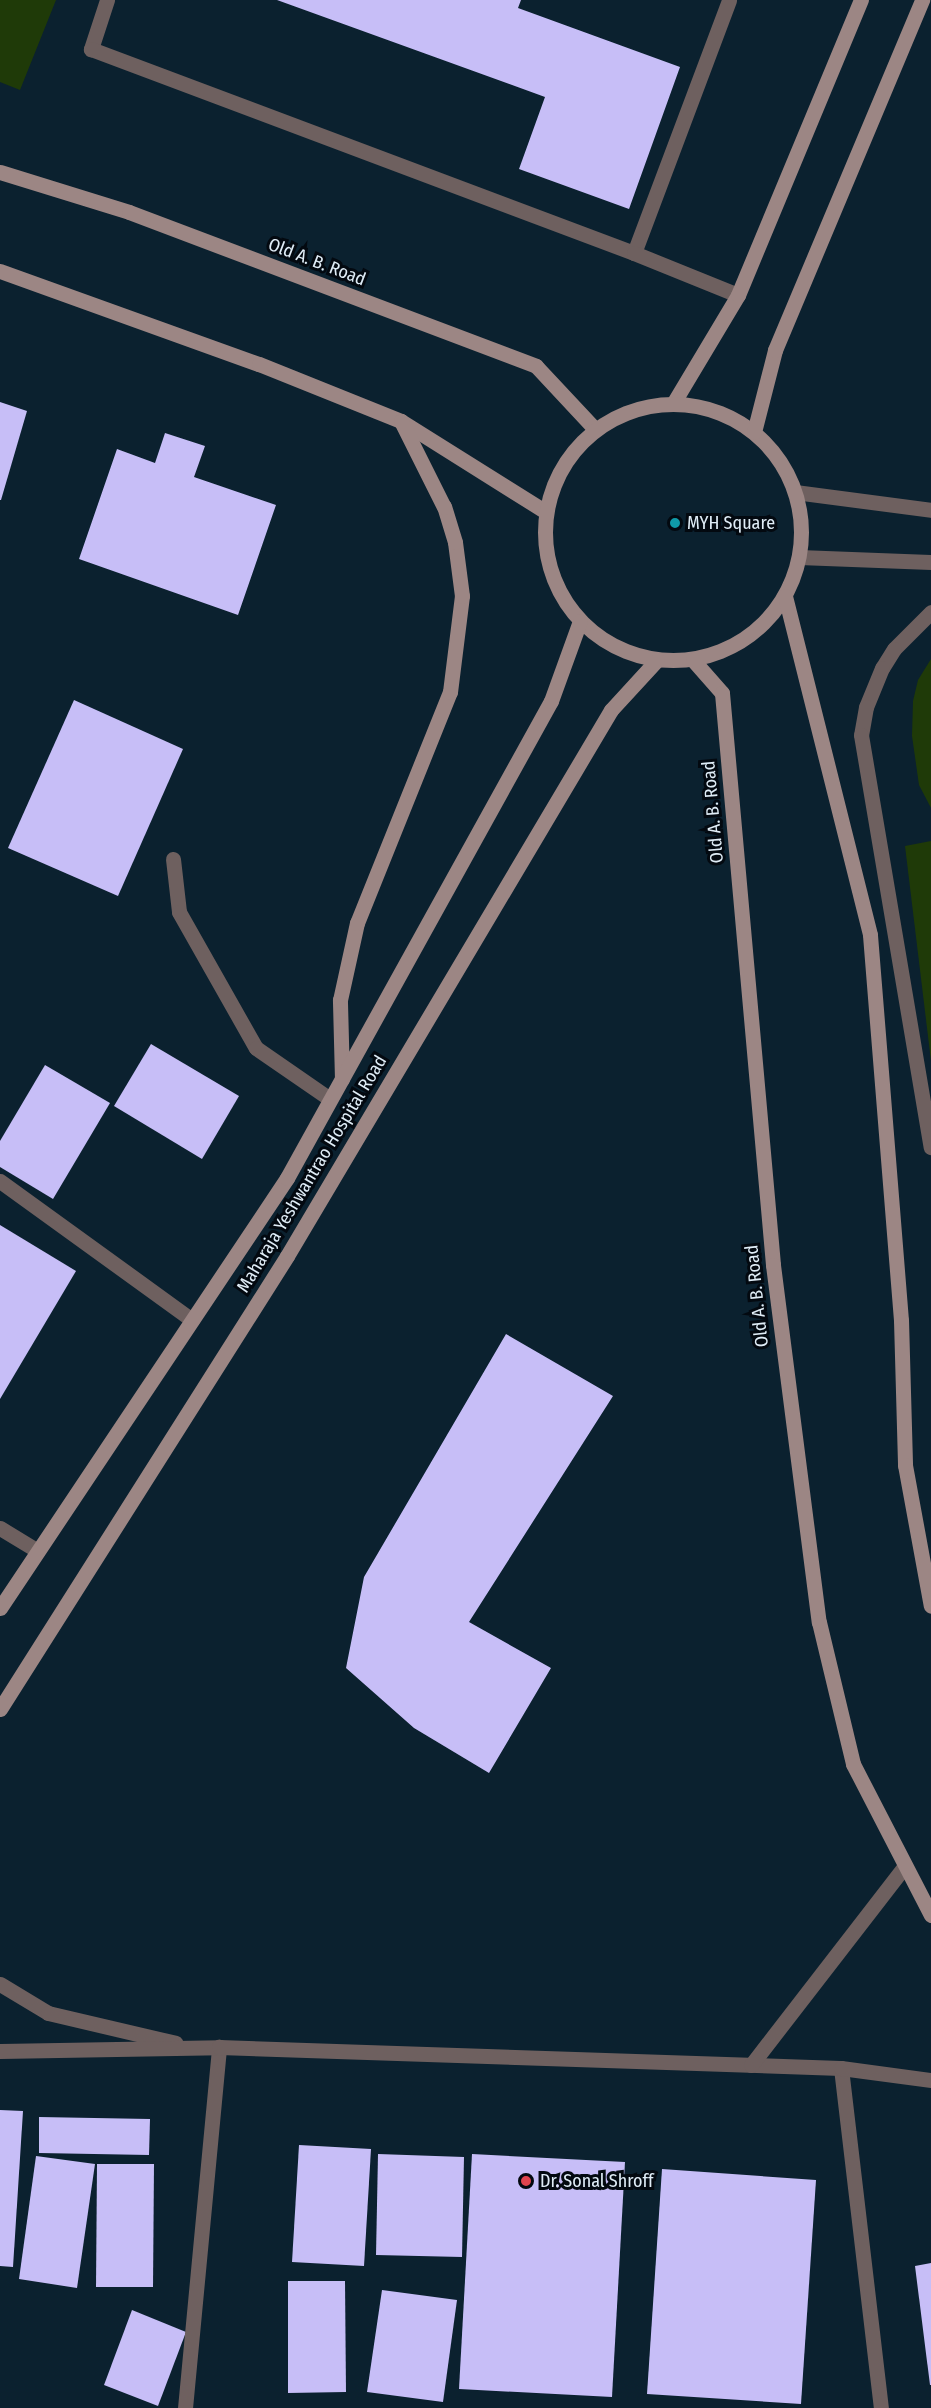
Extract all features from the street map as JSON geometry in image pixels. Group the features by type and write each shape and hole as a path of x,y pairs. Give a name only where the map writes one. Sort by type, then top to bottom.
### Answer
{"main road":[{"path":"674,402 738,295 861,0"},
{"path":"754,432 775,350 922,0"},
{"name":"Old A. B. Road","path":"0,172 129,212 536,366 595,429"},
{"path":"0,271 259,364 401,421 546,512"},
{"path":"674,402 717,410 754,432 777,455 795,492 801,514 799,557 785,596 761,627 729,649 693,660 657,660 615,648 580,621 562,598 550,571 546,512 563,464 595,429 633,409 674,402"},
{"path":"342,1079 340,1000 357,923 450,692 462,596 455,542 444,507 401,421"},
{"path":"785,596 870,935 901,1320 905,1465 931,1606"},
{"name":"Maharaja Yeshwantrao Hospital Road","path":"0,1608 286,1178 551,702 580,621"},
{"name":"Maharaja Yeshwantrao Hospital Road","path":"0,1709 287,1256 611,710 657,660"},
{"name":"Old A. B. Road","path":"693,660 722,693 773,1265 819,1622 853,1764 931,1916"}],"street":[{"path":"107,0 91,49 634,253 738,295"},
{"path":"634,253 729,0"},
{"path":"795,492 931,510"},
{"path":"799,557 931,562"},
{"path":"931,612 894,649 882,668 866,707 861,735 931,1147"},
{"path":"173,859 179,912 256,1048 330,1099"},
{"path":"0,1181 192,1320"},
{"path":"0,1528 38,1551"},
{"path":"751,2065 905,1866"},
{"path":"0,1984 48,2013 200,2049"},
{"path":"185,2408 219,2047"},
{"path":"0,2051 219,2047 841,2068 931,2080"},
{"path":"841,2068 881,2408"}],"green space":[{"path":"0,0 56,0 20,90 0,82"},
{"path":"931,659 931,808 919,785 912,736 913,701 918,680"},
{"path":"931,841 931,1061 905,846"}],"building":[{"path":"277,0 521,0 518,8 680,67 629,209 519,169 545,97"},
{"path":"0,402 27,411 1,500 0,500"},
{"path":"165,433 205,446 194,477 276,505 238,615 79,559 117,449 155,463"},
{"path":"74,700 183,749 118,896 8,848"},
{"path":"151,1044 239,1096 202,1159 114,1106"},
{"path":"45,1065 110,1103 53,1199 0,1167 0,1141"},
{"path":"0,1225 76,1271 0,1399"},
{"path":"506,1334 613,1396 469,1622 551,1668 489,1773 414,1728 346,1668 364,1577"},
{"path":"0,2110 23,2111 13,2267 0,2266"},
{"path":"39,2117 150,2119 149,2155 39,2153"},
{"path":"299,2145 371,2149 364,2266 292,2262"},
{"path":"378,2154 464,2157 462,2257 376,2255"},
{"path":"472,2154 625,2162 612,2397 459,2389"},
{"path":"36,2156 95,2164 77,2288 19,2279"},
{"path":"97,2164 154,2164 153,2287 96,2287"},
{"path":"662,2169 816,2180 801,2404 647,2394"},
{"path":"931,2263 931,2385 930,2385 915,2266"},
{"path":"288,2281 345,2281 346,2392 288,2393"},
{"path":"382,2290 457,2300 443,2402 367,2392"},
{"path":"132,2310 186,2332 158,2406 104,2385"}],"place":[{"name":"MYH Square","path":"675,523"},
{"name":"Dr. Sonal Shroff","path":"526,2181"}]}
